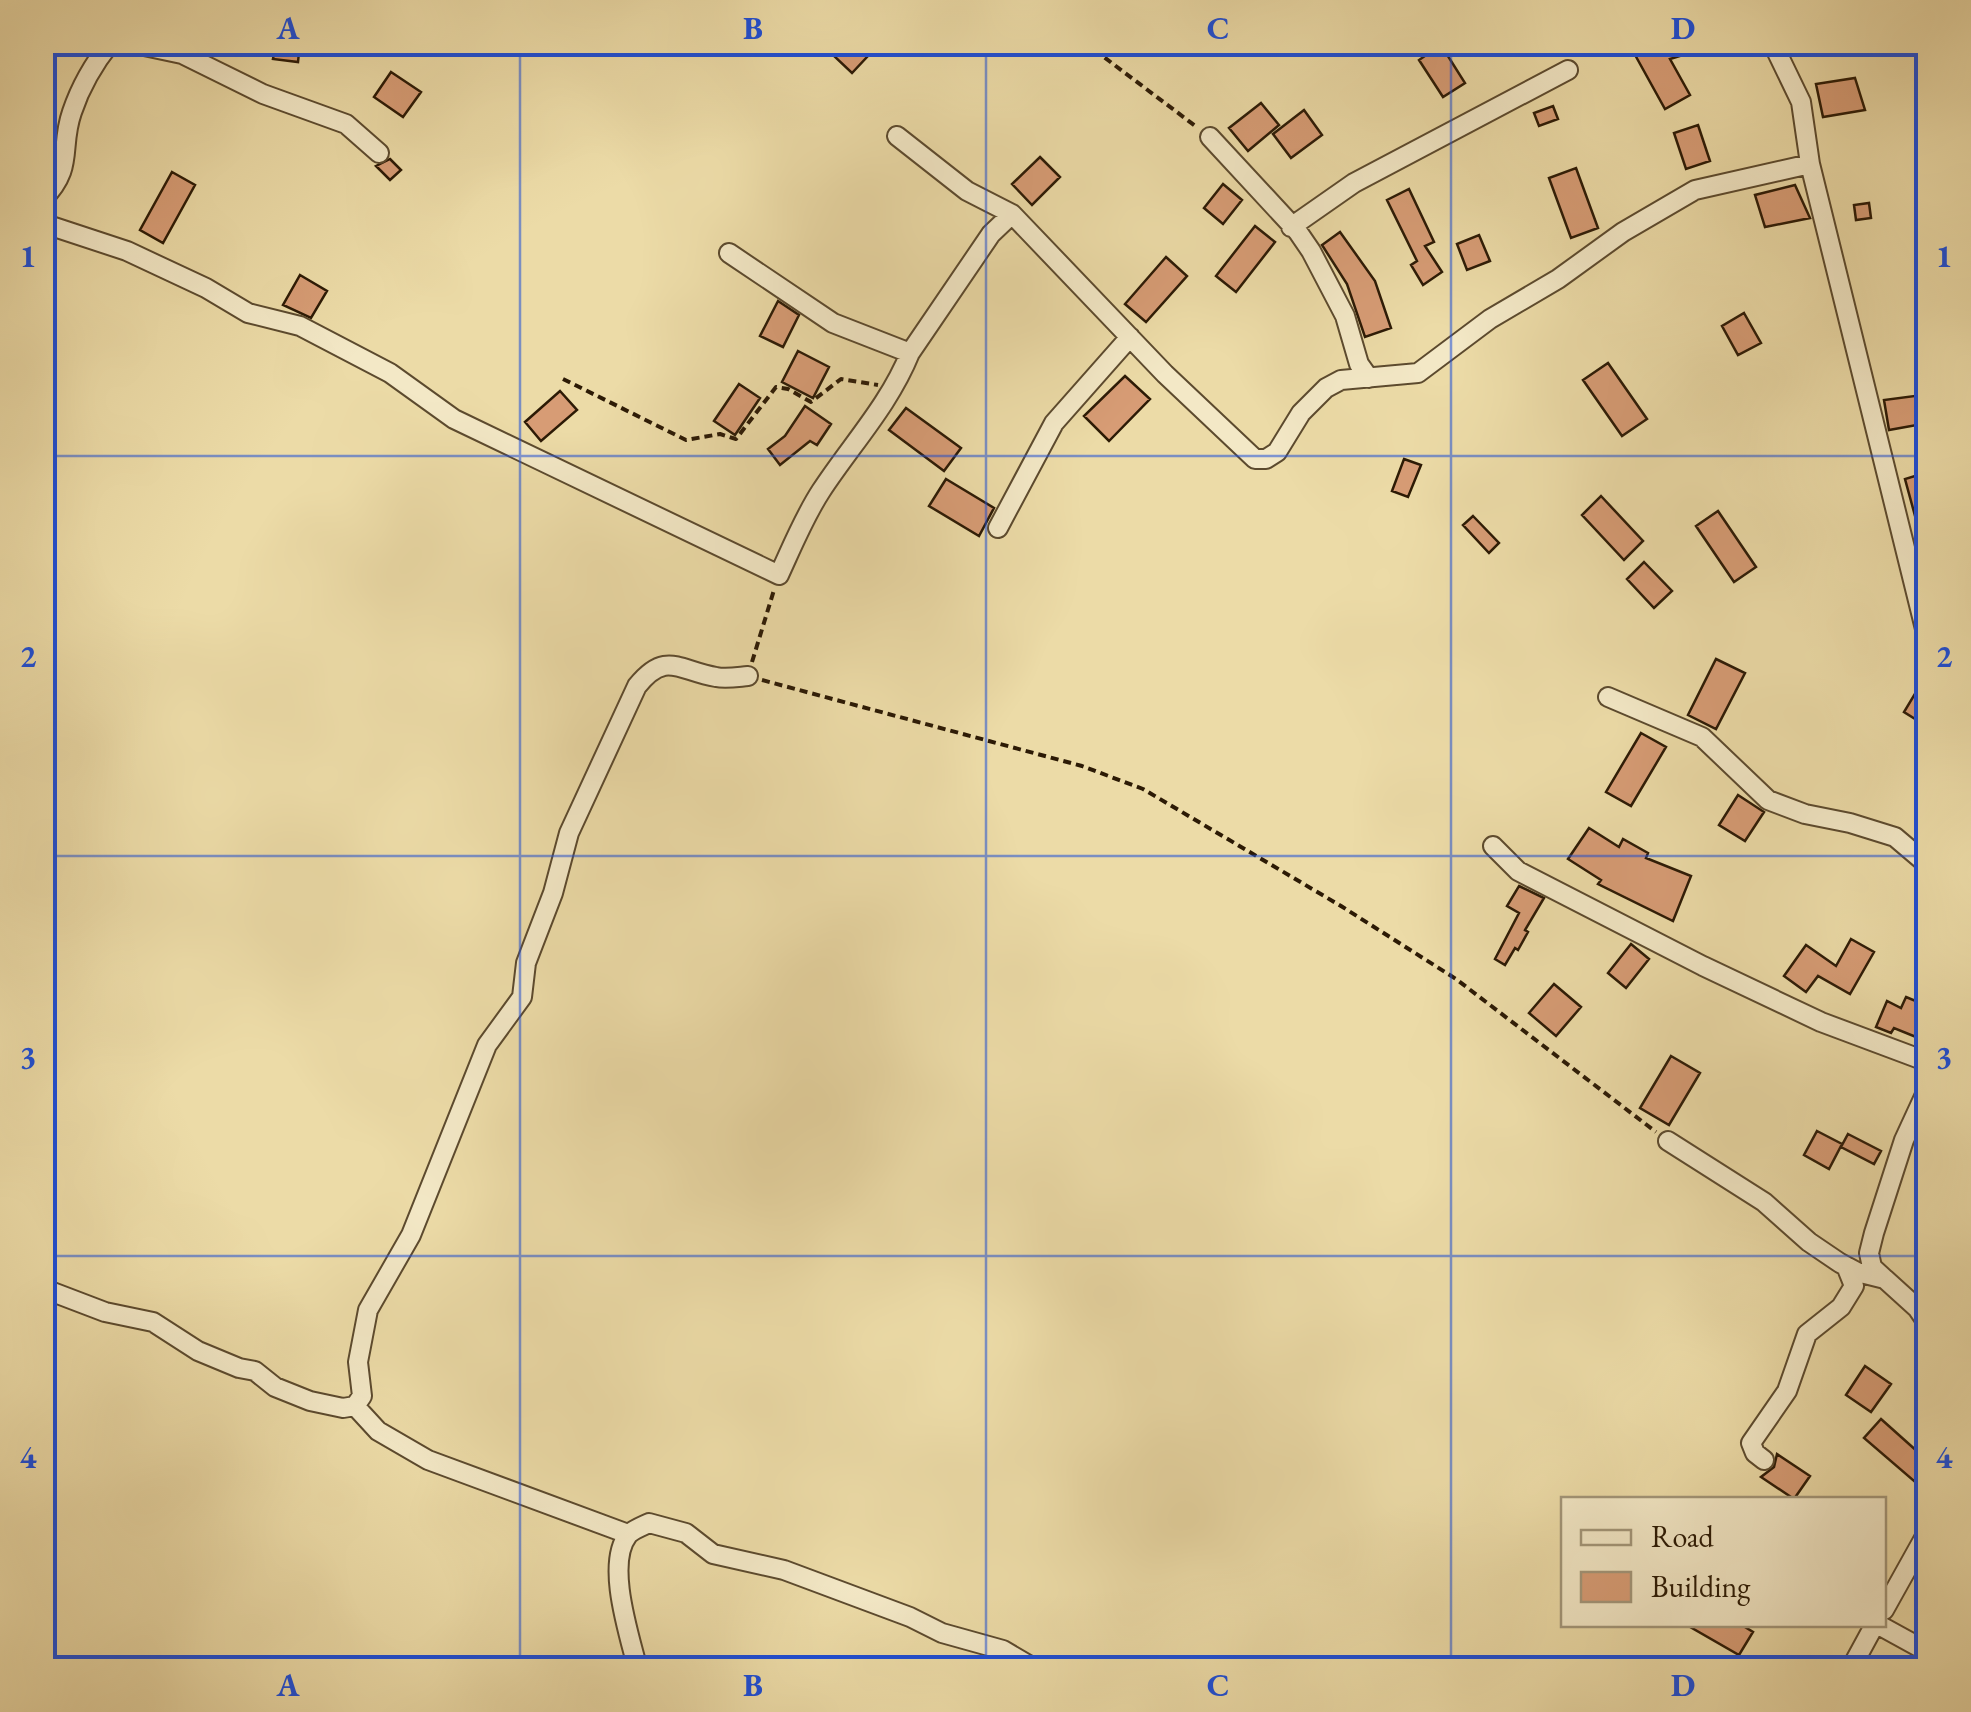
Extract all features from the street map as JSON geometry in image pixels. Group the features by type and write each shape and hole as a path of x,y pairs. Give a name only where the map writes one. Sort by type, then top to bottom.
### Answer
{"street":[{"path":"1772,42 1801,102 1810,164 1928,642"},
{"path":"42,200 52,191 67,158 65,137 72,110 110,44 130,43 196,60 262,94 346,124 379,154"},
{"path":"1291,227 1354,183 1568,70"},
{"path":"897,136 967,191 1012,214 1254,460 1277,452 1301,413 1326,388 1341,380 1418,374 1490,319 1695,190 1810,164"},
{"path":"1210,137 1298,232 1345,316 1359,364 1369,378"},
{"path":"42,223 126,251 206,288 248,313 300,326 390,373 454,419 779,575 818,496 892,390 910,353 991,234 1012,214"},
{"path":"728,253 834,323 910,353"},
{"path":"998,528 1054,424 1130,336"},
{"path":"42,1288 105,1312 153,1322 198,1351 255,1371 276,1387 310,1401 343,1408 355,1406 362,1396 358,1362 368,1310 411,1235 487,1045 522,998 526,963 547,909 568,833 638,686 651,670 663,665 680,666 717,678 748,676"},
{"path":"1608,697 1702,737 1768,800 1805,814 1895,837 1928,865"},
{"path":"1493,846 1518,871 1704,966 1821,1022 1928,1062"},
{"path":"1928,1088 1904,1140 1869,1253 1872,1268 1918,1308 1928,1324"},
{"path":"1668,1142 1764,1202 1809,1242 1846,1266 1885,1279"},
{"path":"1764,1460 1754,1454 1752,1442 1787,1392 1807,1334 1850,1295 1854,1286 1846,1266"},
{"path":"355,1406 378,1431 428,1460 628,1534"},
{"path":"638,1670 626,1628 618,1562 628,1534 649,1523 686,1533 712,1554 784,1570 910,1617 942,1634 1003,1650 1037,1670"},
{"path":"1886,1606 1928,1531"},
{"path":"1850,1670 1874,1627"},
{"path":"1882,1627 1928,1652"}],"path":[{"path":"1084,42 1210,137"},
{"path":"563,379 686,440 720,434 736,438 776,387 811,402 841,380 864,380 892,390"},
{"path":"779,575 748,676 1082,766 1143,790 1341,906 1456,980 1668,1142"}],"building":[{"path":"276,42 300,42 298,62 273,59"},
{"path":"846,42 881,42 852,73 834,56"},
{"path":"1652,42 1712,42 1712,46 1670,59 1690,95 1665,109 1634,53"},
{"path":"1441,45 1465,83 1443,97 1419,60"},
{"path":"391,72 421,92 403,117 374,97"},
{"path":"1855,78 1865,110 1823,117 1816,84"},
{"path":"1261,103 1279,125 1248,151 1229,128"},
{"path":"1553,106 1558,119 1539,126 1534,113"},
{"path":"1304,110 1322,135 1291,158 1273,134"},
{"path":"1698,125 1710,161 1686,169 1674,133"},
{"path":"1040,157 1060,177 1032,205 1012,184"},
{"path":"390,159 401,170 390,180 376,166"},
{"path":"1576,168 1598,228 1571,238 1549,178"},
{"path":"172,172 195,185 163,243 140,230"},
{"path":"1223,184 1242,200 1223,224 1204,208"},
{"path":"1795,185 1810,218 1765,227 1755,195"},
{"path":"1409,189 1434,242 1425,246 1442,272 1423,285 1411,265 1417,261 1387,200"},
{"path":"1869,203 1871,218 1856,220 1854,205"},
{"path":"1255,226 1275,242 1236,292 1216,276"},
{"path":"1340,232 1375,281 1391,328 1365,337 1347,284 1322,245"},
{"path":"1479,235 1490,261 1467,270 1457,244"},
{"path":"1166,257 1187,276 1146,322 1125,304"},
{"path":"300,275 327,291 311,318 283,305"},
{"path":"778,301 799,315 783,347 760,336"},
{"path":"1744,313 1761,343 1738,355 1722,326"},
{"path":"798,351 829,367 813,398 782,382"},
{"path":"1608,363 1647,419 1622,436 1583,380"},
{"path":"1125,376 1150,399 1109,441 1084,416"},
{"path":"739,384 760,398 735,435 714,421"},
{"path":"560,391 577,410 541,441 525,422"},
{"path":"1922,395 1928,423 1889,430 1884,400"},
{"path":"805,406 831,424 817,445 810,441 780,465 768,449 785,436"},
{"path":"906,408 961,448 944,471 889,430"},
{"path":"1404,459 1421,465 1408,497 1392,491"},
{"path":"1928,472 1928,548 1924,549 1905,479"},
{"path":"946,479 994,508 979,536 929,506"},
{"path":"1601,496 1643,541 1624,560 1582,515"},
{"path":"1718,511 1756,567 1734,582 1696,526"},
{"path":"1473,516 1499,543 1489,553 1463,525"},
{"path":"1644,562 1672,591 1654,608 1627,579"},
{"path":"1716,659 1745,673 1716,729 1688,715"},
{"path":"1928,672 1928,727 1904,712"},
{"path":"1641,733 1666,747 1631,806 1606,792"},
{"path":"1738,795 1764,812 1745,841 1719,825"},
{"path":"1589,828 1619,847 1623,839 1648,853 1646,858 1691,876 1673,921 1598,884 1601,880 1568,859"},
{"path":"1519,886 1544,898 1518,950 1515,948 1505,965 1495,959 1519,913 1507,906"},
{"path":"1851,939 1874,952 1850,994 1818,976 1806,992 1784,976 1806,945 1836,966"},
{"path":"1631,944 1649,959 1626,988 1608,973"},
{"path":"1554,984 1581,1007 1556,1036 1529,1013"},
{"path":"1906,997 1928,1006 1928,1021 1921,1039 1894,1028 1891,1033 1876,1027 1887,1001 1901,1008"},
{"path":"1671,1056 1700,1073 1669,1125 1640,1108"},
{"path":"1817,1131 1842,1144 1829,1169 1804,1155"},
{"path":"1848,1134 1881,1151 1874,1164 1841,1147"},
{"path":"1865,1366 1891,1384 1871,1412 1846,1395"},
{"path":"1881,1419 1928,1461 1914,1481 1864,1438"},
{"path":"1777,1454 1810,1476 1795,1497 1791,1497 1761,1477 1774,1467"},
{"path":"1690,1627 1745,1627 1753,1632 1739,1655"}]}
